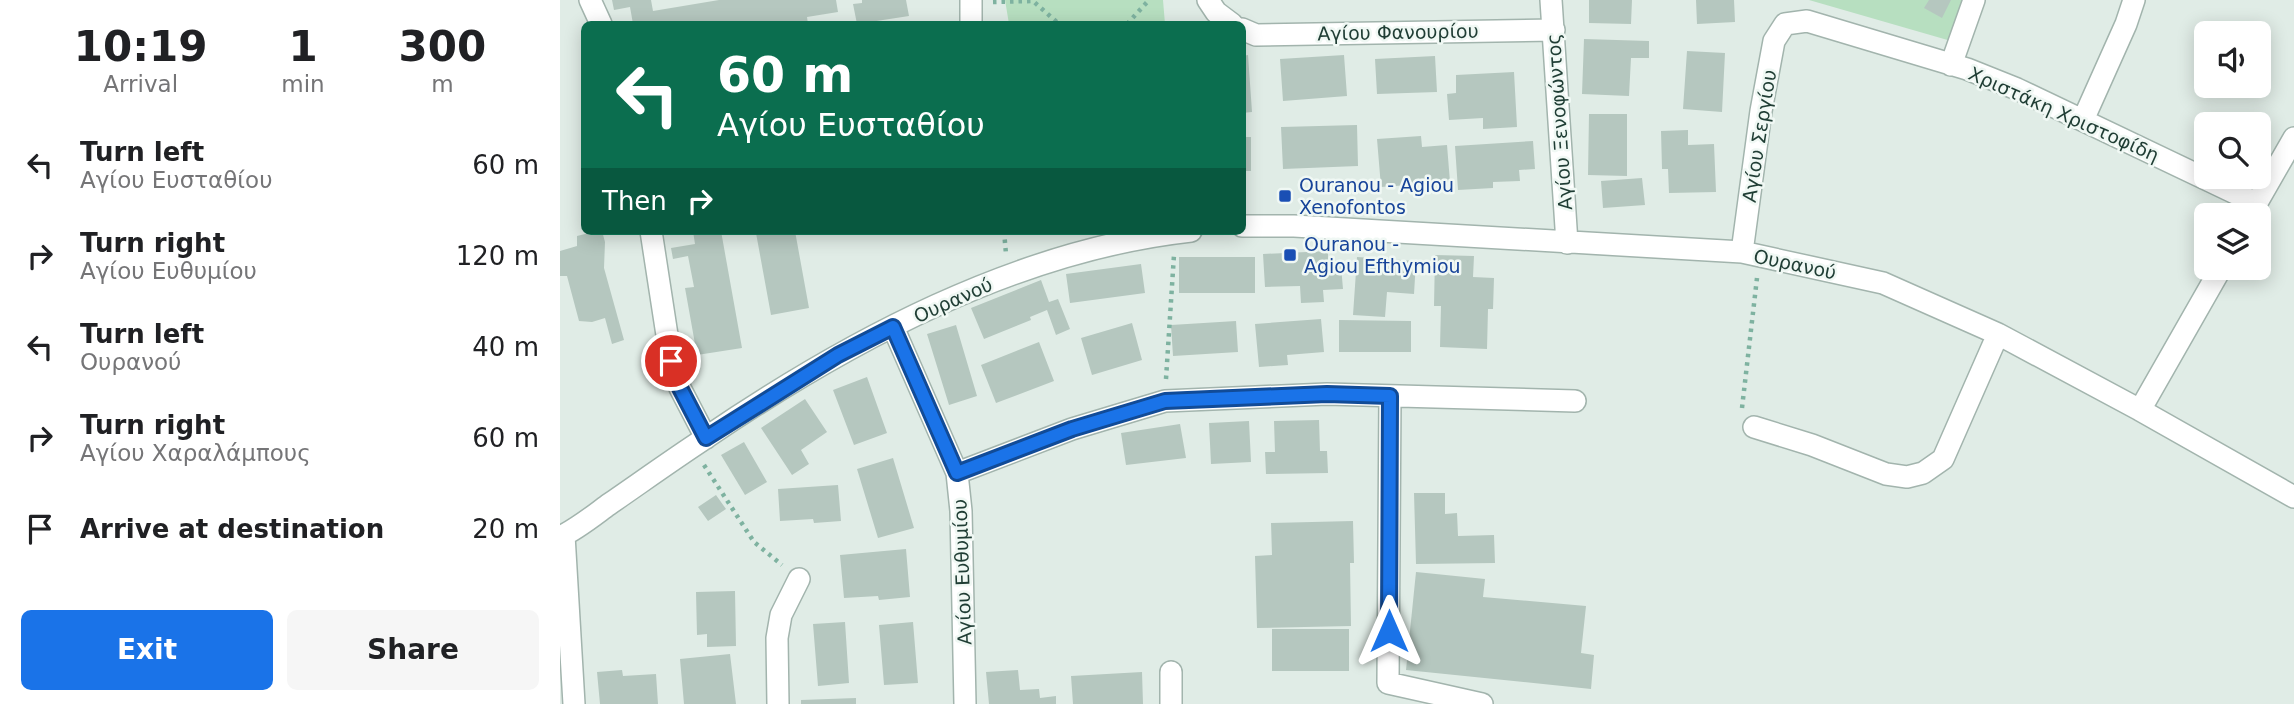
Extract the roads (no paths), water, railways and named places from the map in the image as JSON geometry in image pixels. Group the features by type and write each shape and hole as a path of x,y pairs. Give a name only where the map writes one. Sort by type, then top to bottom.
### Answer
{"street":[{"path":"590,0 600,21"},
{"path":"1208,0 1216,12 1228,21"},
{"name":"Αγίου Ξενοφώντος","path":"1550,0 1567,243"},
{"path":"1951,65 1974,0"},
{"path":"2084,120 2134,0"},
{"path":"971,1 971,21"},
{"name":"Χριστάκη Χριστοφίδη","path":"1785,24 1807,21 1951,65 2017,89 2084,120 2242,203"},
{"name":"Αγίου Σεργίου","path":"1751,254 1761,111 1774,41 1785,24"},
{"name":"Αγίου Φανουρίου","path":"1246,30 1256,34 1554,30"},
{"path":"2256,203 2294,138"},
{"name":"Ουρανού","path":"1246,226 1294,226 1751,254 1883,283 1997,334 2140,410 2294,497"},
{"path":"652,235 671,361 699,442"},
{"name":"Ουρανού","path":"562,536 699,442 838,355 893,327 991,282 1100,248 1168,235"},
{"path":"2140,410 2214,280"},
{"name":"Αγίου Ευθυμίου","path":"893,327 957,473 961,511 965,704"},
{"path":"1754,427 1812,445 1886,474 1907,477 1923,473 1943,458 1997,334"},
{"path":"957,473 1072,429 1165,401 1327,394 1575,401"},
{"path":"1390,396 1388,683 1482,704"},
{"path":"562,536 574,704"},
{"path":"778,704 779,626 787,600 799,579"},
{"path":"1171,672 1171,704"}],"place":[{"name":"Ouranou - Agiou Xenofontos","path":"1285,196"},
{"name":"Ouranou - Agiou Efthymiou","path":"1290,255"}]}
